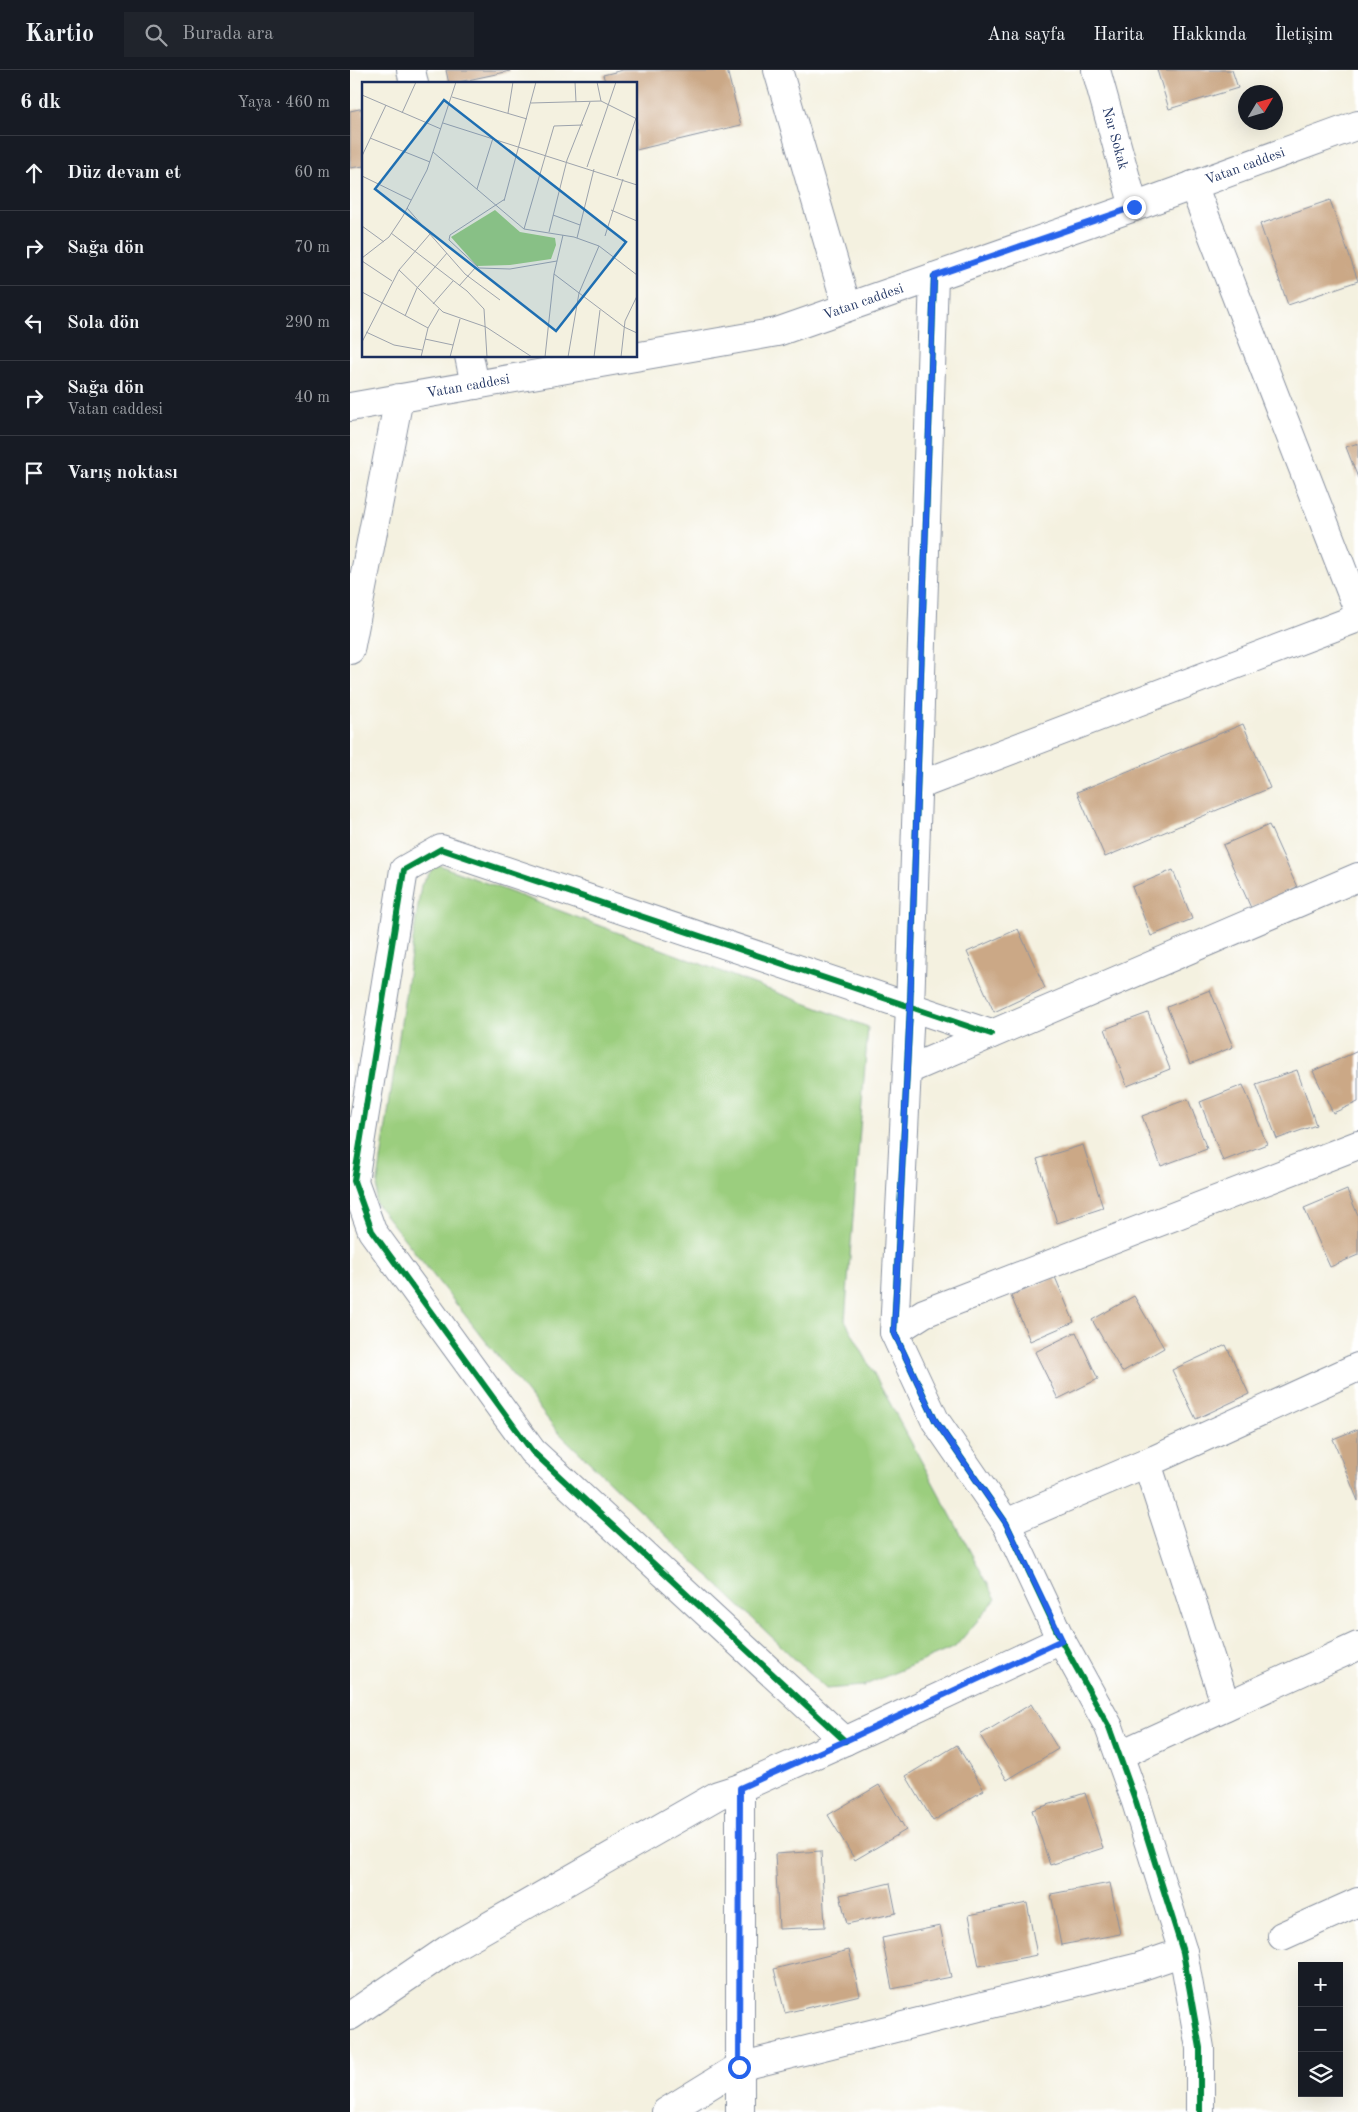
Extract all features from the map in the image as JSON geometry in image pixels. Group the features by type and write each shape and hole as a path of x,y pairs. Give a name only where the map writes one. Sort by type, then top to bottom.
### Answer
{"street":[{"path":"778,70 847,307"},
{"name":"Nar Sokak","path":"1096,70 1134,207"},
{"name":"Vatan caddesi","path":"638,356 776,332 1134,207 1358,125"},
{"path":"1193,185 1358,610"},
{"path":"934,276 908,1070 894,1332 935,1420 1006,1523 1062,1640 1109,1727 1136,1802 1183,1952 1200,2048 1200,2112"},
{"path":"469,358 475,385"},
{"name":"Vatan caddesi","path":"350,407 628,358"},
{"path":"350,650 399,398"},
{"path":"917,786 1358,618"},
{"path":"845,1741 532,1451 372,1230 356,1205 354,1182 404,870 441,849 992,1034"},
{"path":"908,1070 1358,877"},
{"path":"894,1332 924,1313 1358,1144"},
{"path":"1006,1523 1147,1463 1358,1367"},
{"path":"1147,1463 1226,1706"},
{"path":"350,2016 447,1950 718,1795 740,1788 845,1741 1062,1640"},
{"path":"1119,1755 1358,1646"},
{"path":"740,1788 740,2112"},
{"path":"1282,1936 1358,1902"},
{"path":"666,2112 739,2067 1139,1968 1183,1952"}],"green space":[{"path":"436,864 868,1027 845,1320 996,1599 955,1647 863,1686 826,1689 558,1432 375,1202 421,885"}],"building":[{"path":"446,70 510,70 458,82 449,82"},
{"path":"623,70 727,70 741,125 638,150 638,82 605,82 603,75"},
{"path":"1157,70 1232,70 1238,88 1169,109"},
{"path":"362,108 362,166 350,168 350,111"},
{"path":"1330,200 1358,281 1288,305 1260,224"},
{"path":"1358,443 1358,478 1346,447"},
{"path":"1243,724 1270,788 1105,857 1077,792"},
{"path":"1269,825 1297,887 1251,908 1223,845"},
{"path":"1173,870 1192,919 1151,936 1132,887"},
{"path":"1018,929 1045,988 994,1012 967,952"},
{"path":"1210,990 1233,1047 1190,1064 1167,1007"},
{"path":"1148,1013 1170,1069 1127,1086 1105,1029"},
{"path":"1358,1051 1358,1102 1333,1113 1313,1071"},
{"path":"1297,1070 1316,1125 1277,1139 1256,1084"},
{"path":"1243,1085 1267,1144 1223,1161 1200,1102"},
{"path":"1188,1099 1207,1149 1161,1166 1142,1116"},
{"path":"1083,1145 1103,1208 1057,1223 1037,1159"},
{"path":"1347,1190 1358,1215 1358,1255 1330,1267 1304,1208"},
{"path":"1055,1277 1074,1322 1030,1341 1011,1296"},
{"path":"1134,1296 1164,1348 1122,1372 1092,1320"},
{"path":"1076,1332 1098,1379 1058,1399 1035,1352"},
{"path":"1226,1345 1249,1394 1196,1419 1172,1370"},
{"path":"1358,1429 1358,1501 1333,1439"},
{"path":"1031,1704 1058,1749 1007,1780 980,1735"},
{"path":"957,1745 984,1790 933,1821 906,1776"},
{"path":"879,1785 906,1830 855,1860 828,1815"},
{"path":"1085,1793 1103,1848 1050,1865 1032,1810"},
{"path":"821,1851 825,1927 779,1929 775,1854"},
{"path":"890,1883 896,1913 847,1924 840,1895"},
{"path":"1110,1883 1120,1934 1061,1945 1051,1894"},
{"path":"1027,1903 1037,1955 979,1966 969,1915"},
{"path":"940,1926 951,1977 892,1989 882,1938"},
{"path":"849,1950 860,1995 785,2013 774,1969"}],"cycle path":[{"path":"934,277 910,1008 894,1332 935,1420 1006,1523 1061,1640 1109,1727 1136,1802 1183,1952 1200,2048 1200,2112"},
{"path":"845,1741 532,1451 372,1231 354,1181 404,870 441,849 991,1034"}],"route":[{"path":"739,2067 740,1788 1062,1640 1006,1523 935,1420 894,1332 908,1070 934,276 1134,207"}]}
